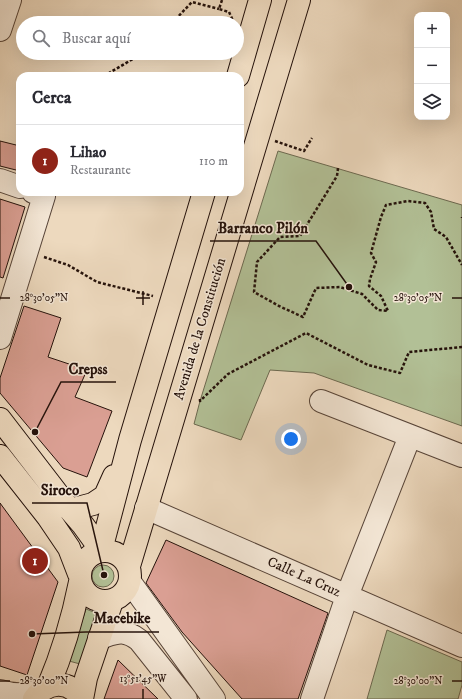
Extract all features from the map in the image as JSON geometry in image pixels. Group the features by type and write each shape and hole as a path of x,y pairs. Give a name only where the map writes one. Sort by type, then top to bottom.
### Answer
{"main road":[{"name":"Avenida de la Constitución","path":"244,182 299,0"},
{"path":"244,52 257,1"},
{"path":"239,72 242,60"},
{"path":"101,550 130,440 203,196"},
{"name":"Avenida de la Constitución","path":"129,574 146,508 240,196"},
{"path":"0,419 101,550"},
{"path":"70,510 93,504 105,496 130,440"},
{"path":"0,456 48,517 69,548 79,578 86,594 98,601 112,601 120,597 126,591 129,574 122,557 112,551 101,550 90,554 82,563 79,578 76,601 64,640 53,674 42,691"},
{"path":"82,699 86,678 112,601"},
{"path":"42,691 57,684 73,689 82,699"}],"street":[{"path":"0,30 10,0"},
{"path":"0,180 16,186"},
{"path":"0,338 44,196"},
{"path":"321,401 462,456"},
{"path":"312,699 347,596 410,436"},
{"name":"Calle La Cruz","path":"146,508 462,646"},
{"path":"129,574 214,699"},
{"path":"99,638 120,632 131,634 139,640 186,699"},
{"path":"8,694 20,695 42,691"}],"path":[{"path":"219,9 222,0"},
{"path":"179,16 192,2 229,12 231,16"},
{"path":"111,72 131,60"},
{"path":"258,136 304,151 312,138"},
{"path":"338,168 337,176 300,236 280,237 257,262 254,292 303,317 316,288 340,287 362,294 378,310 388,311 381,296 369,286 376,262 371,252 386,205 408,201 425,203 431,212 434,229 446,236 462,265"},
{"path":"27,251 68,265 97,282 154,296"},
{"path":"202,394 200,401 228,374 306,334 368,365 400,373 409,352 462,347"}],"green space":[{"path":"278,151 462,205 462,426 314,373 270,370 241,440 194,424"},
{"path":"99,565 107,565 114,572 114,580 107,587 99,587 92,580 92,572"},
{"path":"86,609 96,613 80,664 69,661"},
{"path":"387,630 462,662 462,685 458,699 367,699"}],"building":[{"path":"0,141 16,145 16,170 0,166"},
{"path":"0,199 25,207 3,278 0,277"},
{"path":"24,306 61,318 48,357 87,370 75,397 112,411 87,477 63,468 0,393 0,378"},
{"path":"0,503 58,582 27,675 0,666"},
{"path":"166,540 328,613 298,699 242,699 182,632 146,583"},
{"path":"118,660 158,699 104,699"}],"place":[{"name":"Barranco Pilón","path":"349,287"},
{"name":"Crepss","path":"35,432"},
{"name":"Lihao","path":"35,561"},
{"name":"Siroco","path":"104,575"},
{"name":"Macebike","path":"32,634"}]}
